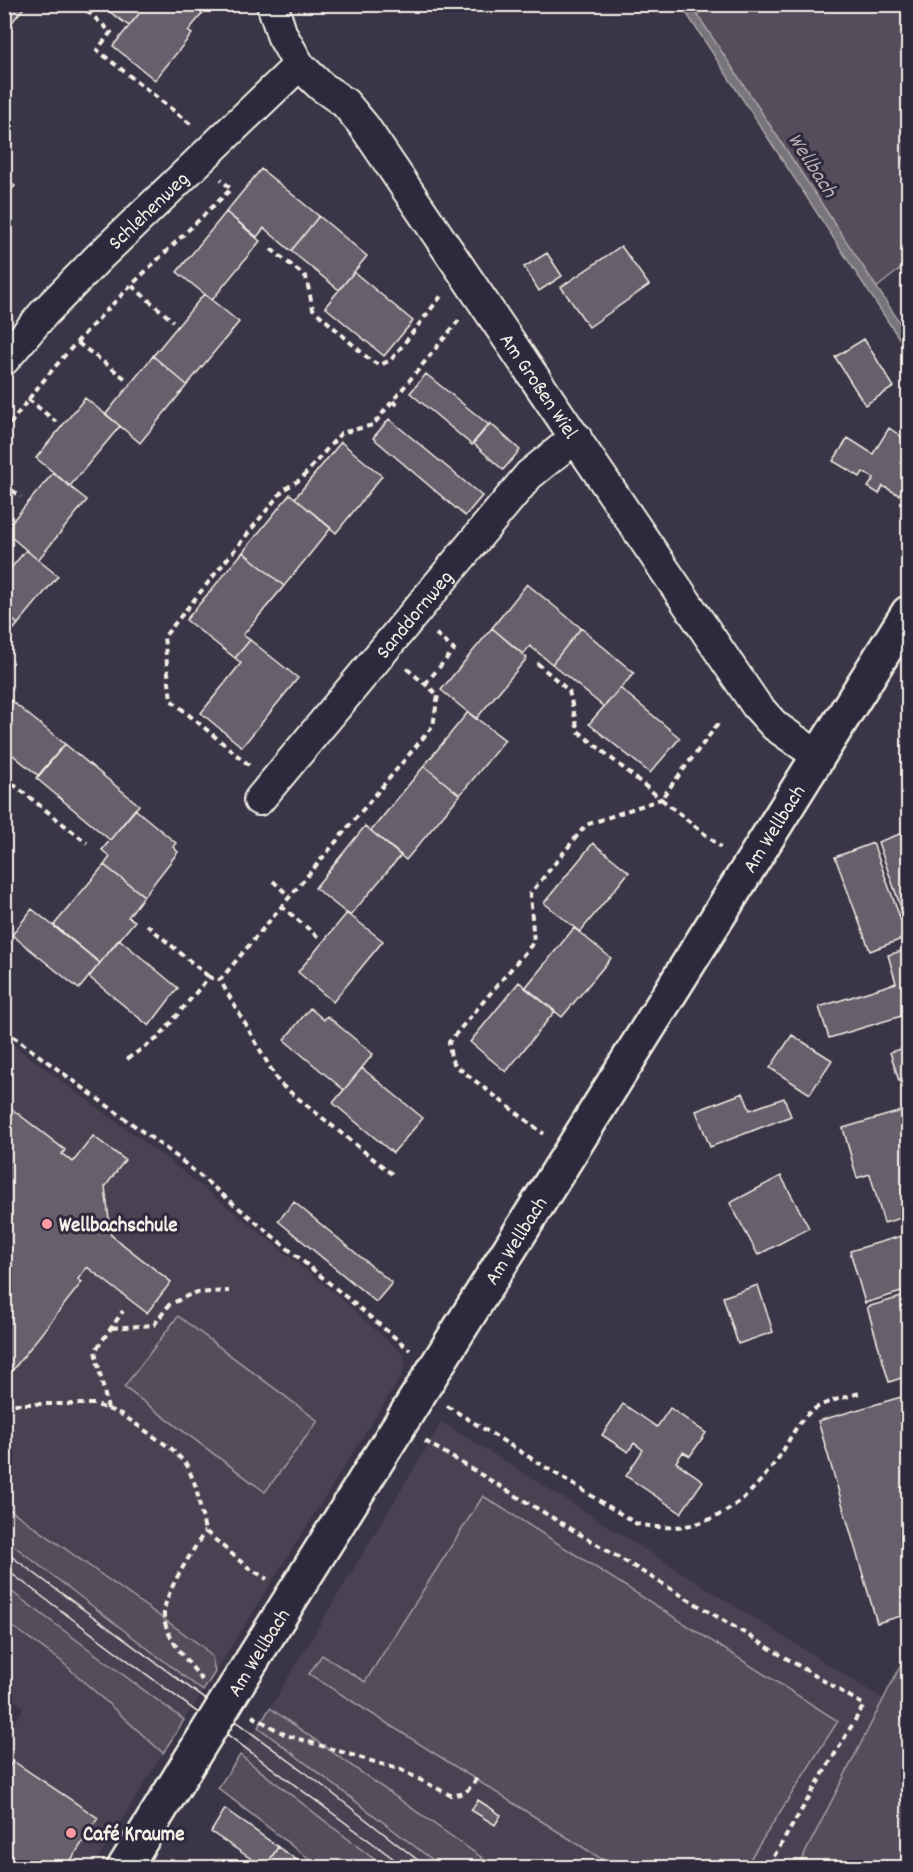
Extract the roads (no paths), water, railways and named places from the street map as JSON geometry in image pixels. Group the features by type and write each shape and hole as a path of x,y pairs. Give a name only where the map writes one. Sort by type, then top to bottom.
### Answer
{"main road":[{"name":"Am Wellbach","path":"124,1868 186,1767 221,1686 294,1595 568,1154 909,613"}],"street":[{"name":"Am Großen Wiel","path":"272,4 282,35 299,65 321,86 345,103 364,126 756,705 775,726 818,756"},
{"name":"Schlehenweg","path":"4,360 44,313 100,256 215,158 299,65"},
{"name":"Sanddornweg","path":"265,791 529,475 576,436"}],"tram line":[{"path":"4,1551 314,1779 428,1868"},
{"path":"4,1568 406,1868"}],"place":[{"name":"Wellbachschule","path":"47,1224"},
{"name":"Café Kraume","path":"71,1833"}],"water label":[{"name":"Wellbach","path":"814,164"}]}
